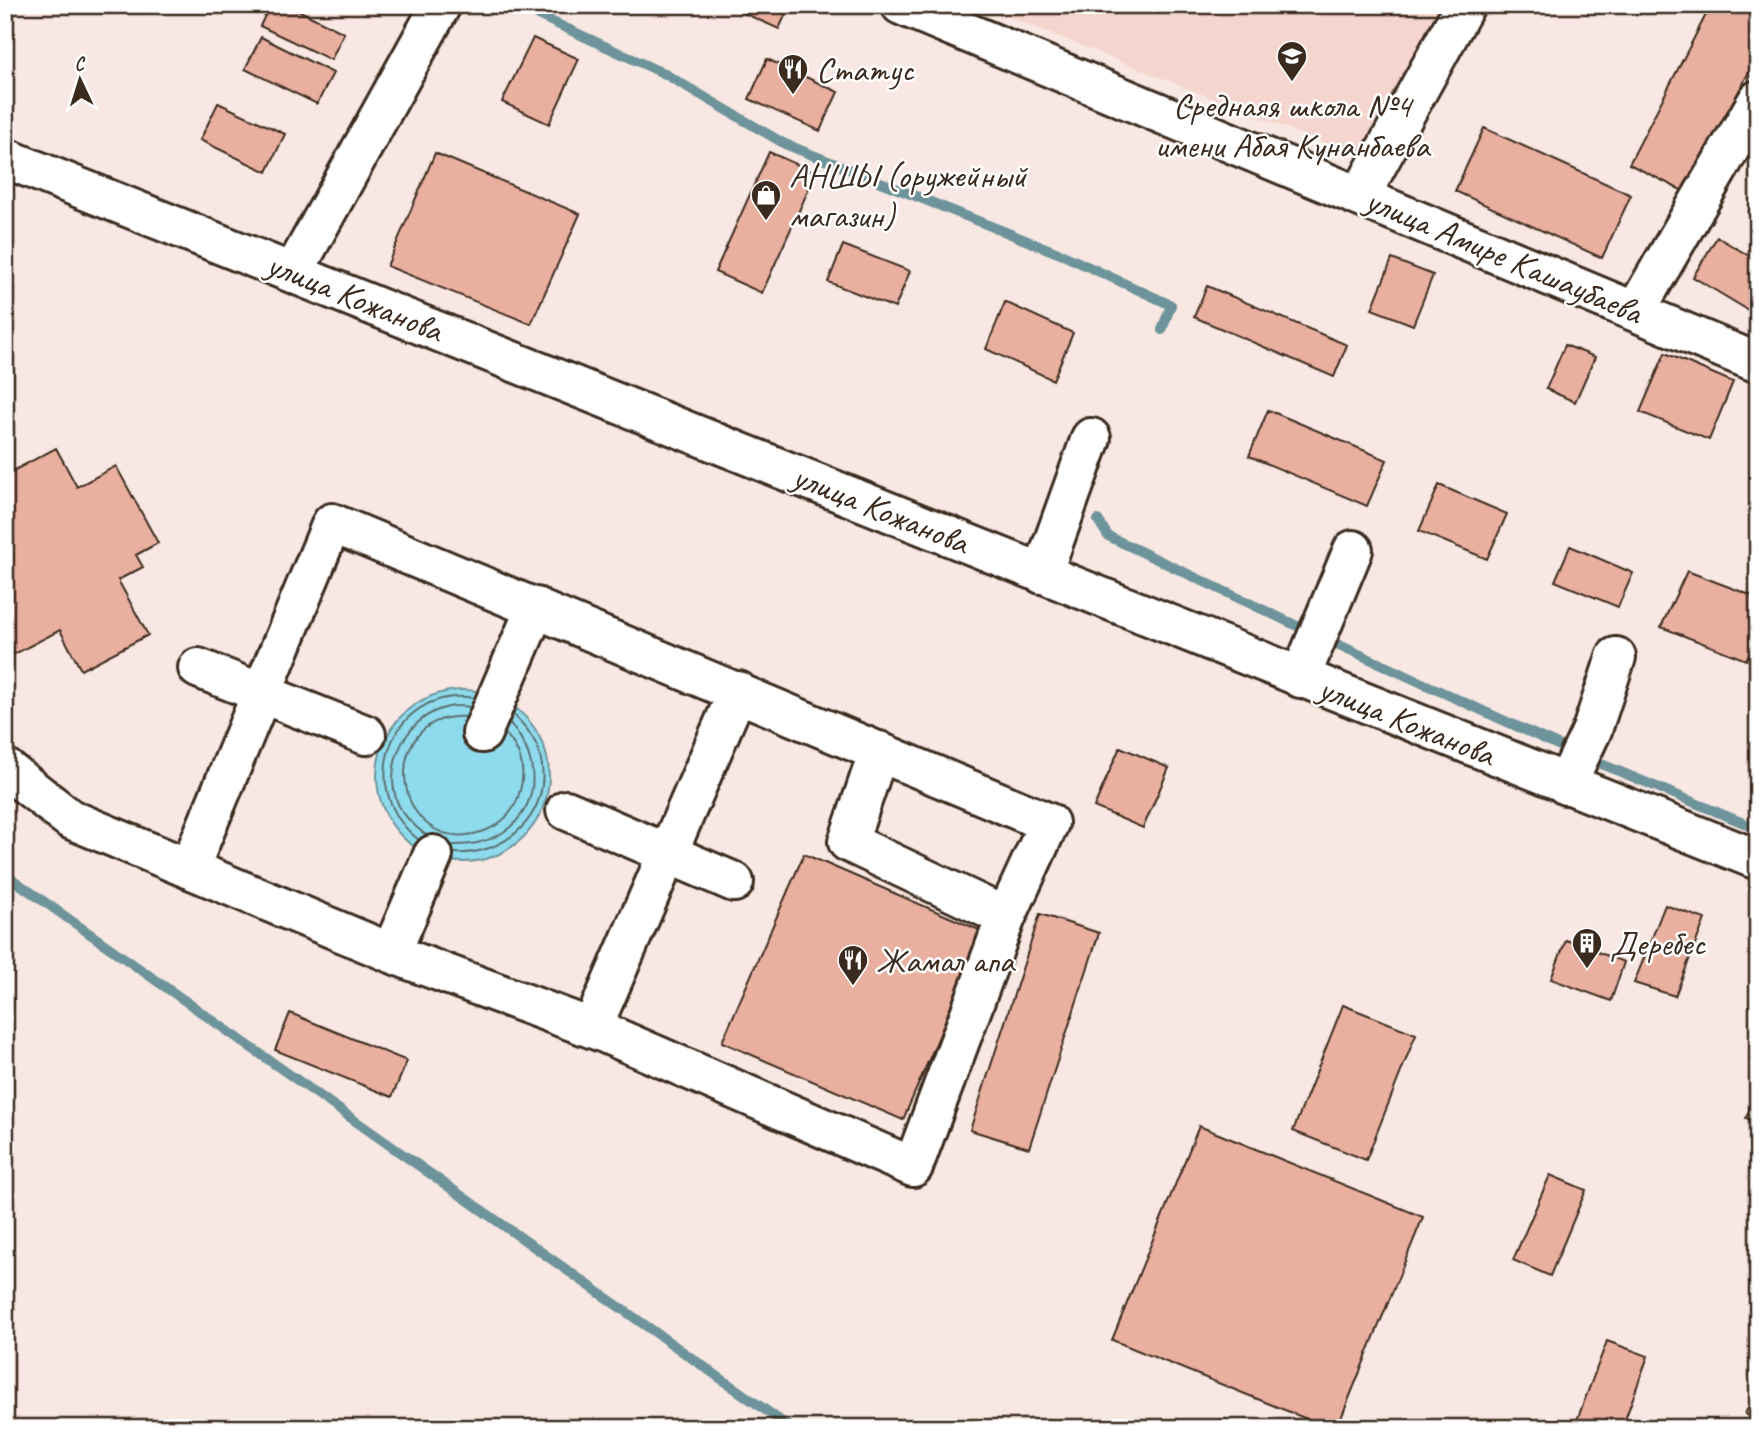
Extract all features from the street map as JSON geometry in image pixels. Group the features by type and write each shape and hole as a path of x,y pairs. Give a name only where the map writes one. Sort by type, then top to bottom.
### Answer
{"main road":[{"path":"294,271 440,5"},
{"name":"улица Амире Кашаубаева","path":"901,5 1758,363"},
{"path":"1360,196 1465,5"},
{"path":"1636,310 1758,100"},
{"name":"улица Кожанова","path":"5,158 294,271 1566,785 1758,859"},
{"path":"1042,575 1091,438"},
{"path":"5,768 70,820 188,869 391,953 592,1028 913,1167 1006,917 1049,823 332,523 188,869"},
{"path":"1300,678 1353,550"},
{"path":"482,733 536,607"},
{"path":"1566,785 1592,730 1616,657"},
{"path":"198,668 366,735"},
{"path":"592,1028 738,691"},
{"path":"879,751 848,842 1006,917"},
{"path":"566,810 734,882"},
{"path":"391,953 433,855"}],"shaded area":[{"name":"Среднаяя школа №4 имени Абая Кунанбаева","path":"980,5 1454,5 1366,160"}],"water":[{"path":"463,690 496,697 524,715 542,743 549,776 542,809 524,837 496,855 463,862 430,855 402,837 384,809 377,776 384,743 402,715 430,697"}],"building":[{"path":"270,5 288,5 344,33 331,60 260,26"},
{"path":"726,5 790,5 779,29"},
{"path":"1711,5 1758,5 1758,54 1687,193 1629,164"},
{"path":"261,37 333,73 317,104 245,69"},
{"path":"533,38 579,59 549,124 502,102"},
{"name":"Статус","path":"767,59 838,92 820,131 749,99"},
{"path":"218,103 285,134 267,172 200,140"},
{"path":"1484,128 1631,195 1602,258 1455,191"},
{"name":"АНШЫ (оружейный магазин)","path":"769,152 816,173 762,293 715,272"},
{"path":"435,153 580,214 531,324 387,266"},
{"path":"1758,196 1758,219 1748,213"},
{"path":"1717,237 1758,261 1758,316 1693,277"},
{"path":"843,245 910,271 895,308 828,282"},
{"path":"1392,259 1433,275 1413,325 1372,309"},
{"path":"1207,286 1347,345 1334,377 1194,317"},
{"path":"1005,302 1073,333 1053,380 986,349"},
{"path":"1565,345 1595,357 1575,402 1546,389"},
{"path":"1665,353 1733,382 1709,440 1640,412"},
{"path":"1268,410 1387,460 1367,506 1249,456"},
{"path":"56,448 77,487 116,466 158,543 136,555 143,567 118,580 148,635 81,670 60,630 5,659 5,475"},
{"path":"1439,485 1507,514 1487,559 1419,531"},
{"path":"1570,546 1633,573 1618,607 1555,581"},
{"path":"1687,571 1758,598 1758,636 1746,660 1661,627"},
{"path":"1120,747 1169,768 1143,828 1094,807"},
{"name":"Жамал апа","path":"804,854 984,932 903,1120 722,1042"},
{"path":"1665,905 1705,919 1675,996 1634,983"},
{"path":"1040,914 1099,933 1029,1148 970,1130"},
{"name":"Деребес","path":"1566,940 1624,962 1611,1001 1551,979"},
{"path":"1343,1005 1416,1034 1366,1160 1293,1131"},
{"path":"290,1013 407,1061 392,1097 275,1050"},
{"path":"1758,1089 1758,1123 1746,1118"},
{"path":"1199,1126 1423,1217 1337,1428 1329,1428 1112,1340"},
{"path":"1550,1175 1586,1190 1550,1276 1513,1260"},
{"path":"1607,1341 1648,1356 1622,1428 1574,1428"},
{"path":"1758,1386 1758,1420 1745,1414"}],"waterway":[{"path":"516,5 665,74 785,144 1063,255 1171,305 1162,330"},
{"path":"1098,520 1108,536 1312,633"},
{"path":"1326,639 1573,752"},
{"path":"1587,758 1758,829"},
{"path":"5,874 791,1428"}],"place":[{"name":"Среднаяя школа №4 имени Абая Кунанбаева","path":"1292,83"},
{"name":"Статус","path":"793,96"},
{"name":"АНШЫ (оружейный магазин)","path":"766,222"},
{"name":"Деребес","path":"1587,970"},
{"name":"Жамал апа","path":"853,987"}]}
